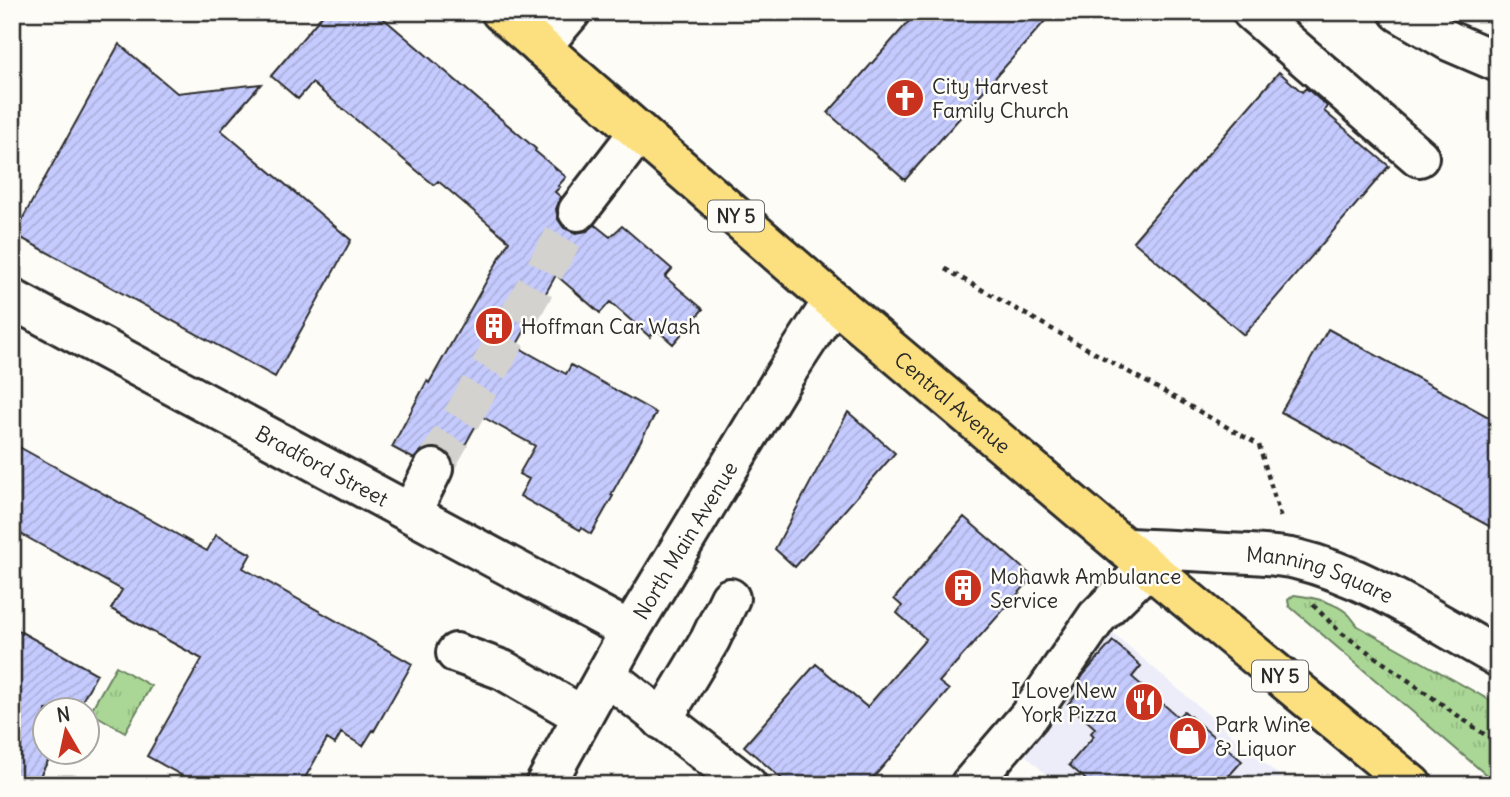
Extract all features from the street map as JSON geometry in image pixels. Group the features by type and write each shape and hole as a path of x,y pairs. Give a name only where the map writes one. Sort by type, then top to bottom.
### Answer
{"main road":[{"name":"Central Avenue","path":"501,12 833,301 1412,785"}],"street":[{"path":"541,47 571,12"},
{"path":"1252,12 1419,157"},
{"path":"1404,14 1449,41 1498,62"},
{"path":"578,211 639,132"},
{"name":"Bradford Street","path":"12,299 630,631"},
{"name":"North Main Avenue","path":"545,785 630,631 786,373 833,301"},
{"path":"411,513 433,469"},
{"name":"Manning Square","path":"1136,557 1263,555 1293,559 1369,584 1498,657"},
{"path":"970,785 1029,716 1072,627 1097,617 1136,557"},
{"path":"662,720 710,640 730,598"},
{"path":"456,653 503,670 583,716"},
{"path":"606,675 747,785"}],"path":[{"path":"945,269 1259,446 1305,598 1340,632 1498,744"}],"shaded area":[{"path":"1106,627 1290,785 1057,785 1016,746"}],"green space":[{"path":"1294,595 1342,609 1358,626 1498,705 1498,785 1289,606 1288,600"},
{"path":"116,666 151,686 125,732 102,719 102,696 99,696"}],"building":[{"path":"325,12 376,12 566,177 555,192 561,197 556,209 564,228 576,233 587,231 595,225 610,237 622,226 672,269 665,277 703,309 673,344 656,329 650,337 610,302 600,313 556,275 516,346 566,374 571,365 656,413 591,534 520,496 529,479 519,474 535,446 481,416 454,465 451,456 442,449 431,447 422,450 414,459 392,447 427,381 429,383 509,241 438,181 434,185 312,83 298,99 271,76"},
{"name":"City Harvest Family Church","path":"917,12 1053,12 905,180 828,113"},
{"path":"119,44 177,93 261,84 221,130 351,240 275,377 14,234"},
{"path":"1279,72 1302,92 1306,88 1327,106 1324,111 1389,166 1244,335 1133,241"},
{"path":"1328,329 1498,422 1498,531 1281,412"},
{"path":"848,412 895,453 795,567 775,549"},
{"path":"12,443 207,551 216,535 251,554 243,568 412,664 363,746 341,733 335,744 327,739 301,785 199,785 147,756 202,659 111,609 122,590 12,529"},
{"path":"964,517 1033,577 939,682 949,690 867,785 789,785 744,746 816,664 867,707 926,639 897,613 902,606 894,599"},
{"path":"12,627 97,674 85,696 32,696 32,766 45,766 35,785 12,785"},
{"path":"1113,641 1141,666 1132,677 1178,717 1184,711 1242,761 1221,785 1092,785 1069,765 1094,736 1091,733 1095,728 1068,704 1081,689 1077,685 1084,674"}],"tunnel":[{"path":"433,469 578,211"}],"place":[{"name":"City Harvest Family Church","path":"905,98"},
{"name":"Hoffman Car Wash","path":"494,326"},
{"name":"Mohawk Ambulance Service","path":"963,588"},
{"name":"I Love New York Pizza","path":"1144,702"},
{"name":"Park Wine & Liquor","path":"1188,736"}]}
